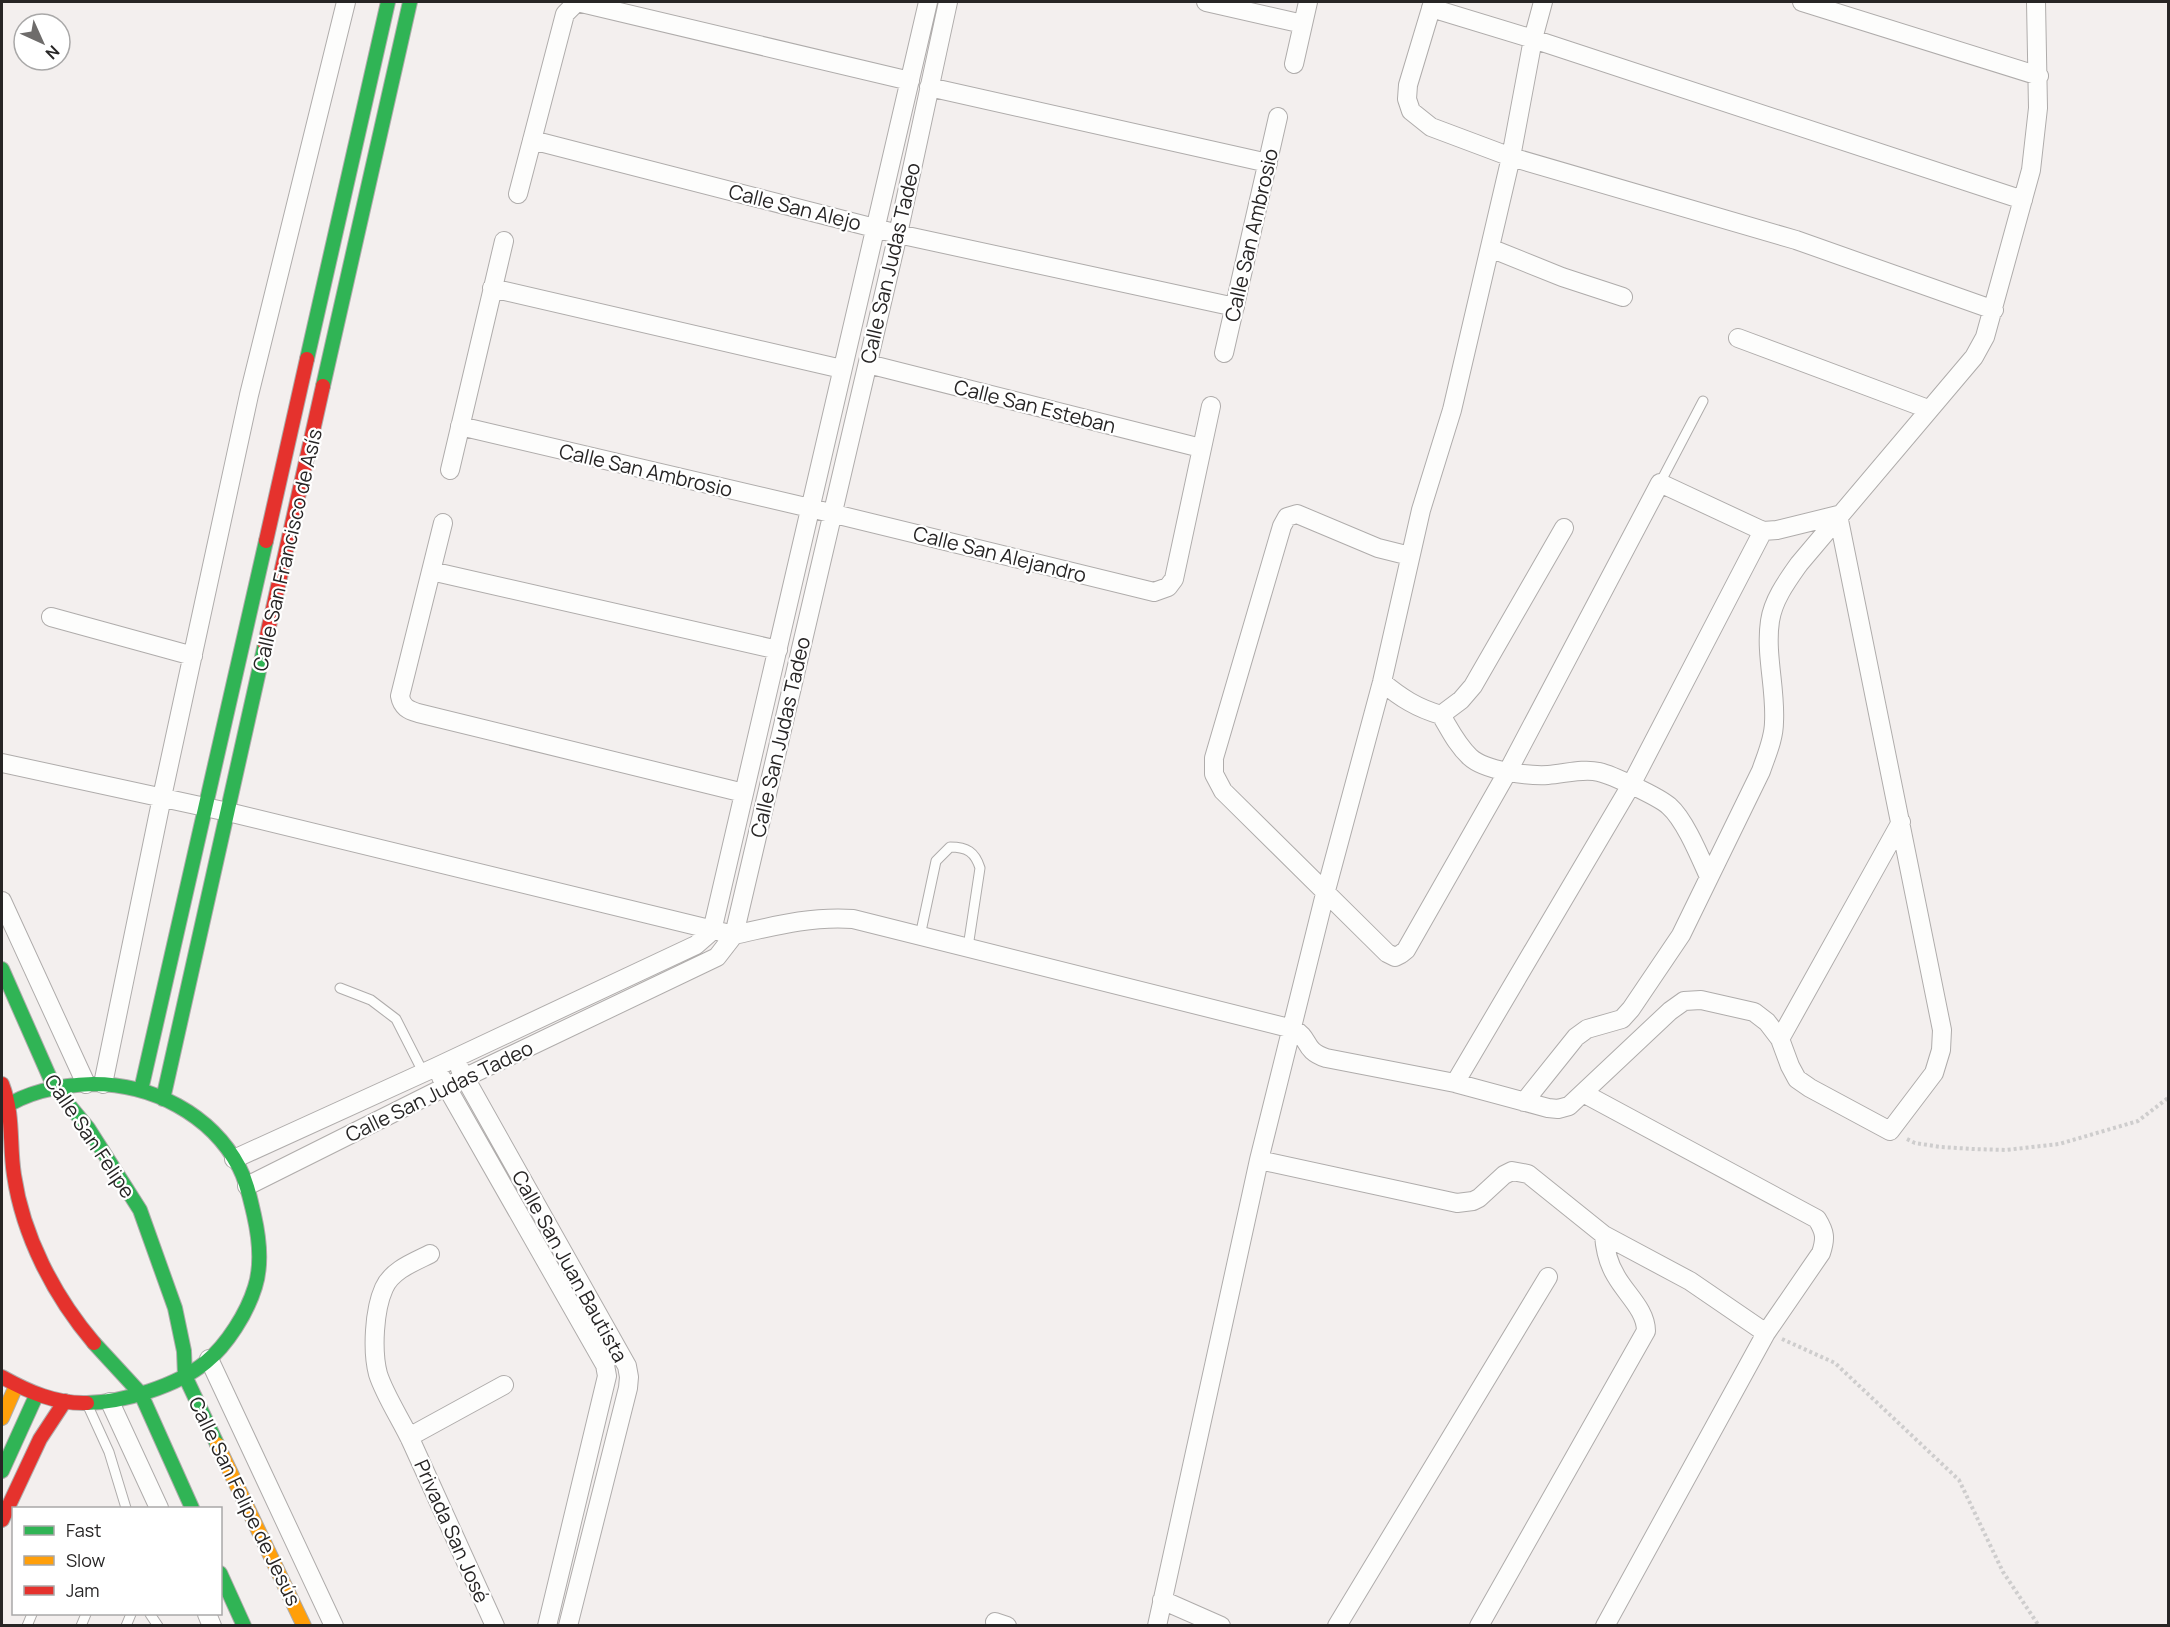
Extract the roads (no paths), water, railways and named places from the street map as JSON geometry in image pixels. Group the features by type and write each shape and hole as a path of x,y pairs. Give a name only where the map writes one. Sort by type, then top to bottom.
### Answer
{"main road":[{"name":"Calle San Francisco de Asís","path":"141,1090 388,2"},
{"name":"Calle San Francisco de Asís","path":"163,1099 410,2"},
{"name":"Calle San Felipe","path":"2,969 54,1088 88,1128 140,1210 175,1308 184,1351 185,1376"},
{"path":"2,1084 14,1175 25,1219 40,1261 85,1333 111,1364 141,1394 191,1507"},
{"path":"2,1377 36,1396 87,1404 110,1402 141,1394 185,1376 209,1359 233,1330 255,1285 259,1238 248,1186 234,1160 208,1125 183,1108 141,1090 125,1086 94,1084 54,1088 5,1105"},
{"name":"Calle San Felipe de Jesús","path":"185,1376 304,1626"},
{"path":"2,1418 16,1386"},
{"path":"2,1471 36,1396"},
{"path":"2,1520 40,1439 65,1401"},
{"path":"222,1577 244,1626"}],"street":[{"path":"94,1084 162,797 249,395 346,2"},
{"path":"518,194 565,14 577,2 910,81"},
{"name":"Calle San Judas Tadeo","path":"234,1160 696,945 712,931 928,2"},
{"name":"Calle San Judas Tadeo","path":"248,1186 447,1086 717,957 734,935 898,234 948,2"},
{"path":"1206,2 1303,24"},
{"path":"1294,64 1308,2"},
{"path":"1157,1626 1259,1160 1325,894 1382,682 1421,510 1452,410 1490,248 1533,39 1543,2"},
{"path":"1802,2 2039,76"},
{"path":"1524,1102 1576,1037 1587,1029 1622,1019 1682,935 1761,771 1769,748 1774,724 1769,646 1770,621 1776,602 1799,564 1974,357 1985,337 2031,170 2039,76 2036,2"},
{"path":"1994,310 1796,240 1510,157 1431,127 1411,111 1407,99 1408,85 1432,5 2023,200"},
{"path":"929,87 1268,163"},
{"name":"Calle San Ambrosio","path":"1224,353 1278,117"},
{"name":"Calle San Alejo","path":"532,140 898,234 1235,307"},
{"path":"450,470 504,241"},
{"path":"1490,248 1562,277 1623,297"},
{"path":"492,288 842,369"},
{"path":"1738,338 1928,409"},
{"name":"Calle San Esteban","path":"868,364 1202,447"},
{"path":"1202,447 1211,406"},
{"name":"Calle San Ambrosio","path":"460,426 832,513"},
{"name":"Calle San Alejandro","path":"832,513 1150,591 1158,591 1168,587 1173,579 1202,447"},
{"path":"1410,556 1378,548 1297,514 1287,517 1282,526 1214,758 1214,774 1223,791 1325,894 1387,953 1395,957 1401,954 1508,771 1660,483 1763,531 1777,530 1839,515"},
{"path":"2,763 228,812 712,931 734,935 828,917 853,919 1293,1029 1301,1033 1308,1048 1326,1058 1455,1083 1558,1109 1569,1106 1670,1011 1684,1001 1701,1000 1754,1011 1767,1022 1779,1039 1797,1079 1890,1131 1934,1073 1941,1050 1942,1030 1839,515"},
{"path":"443,522 400,696 402,704 408,710 744,793"},
{"path":"1441,716 1461,700 1473,686 1564,528"},
{"path":"1455,1083 1631,785 1763,531"},
{"path":"431,571 778,650"},
{"path":"51,617 193,656"},
{"path":"1382,682 1403,700 1422,710 1441,716 1457,743 1471,758 1486,766 1546,775 1598,772 1631,785 1669,806 1684,827 1709,877"},
{"path":"1779,1039 1901,822"},
{"path":"2,901 94,1084"},
{"name":"Calle San Juan Bautista","path":"454,1059 627,1366 628,1388 568,1626"},
{"name":"Calle San Juan Bautista","path":"429,1070 447,1086 605,1365 607,1376 547,1626"},
{"path":"1583,1093 1817,1219 1824,1231 1825,1241 1821,1253 1766,1333 1605,1626"},
{"path":"1259,1160 1456,1203 1473,1201 1512,1171 1528,1174 1604,1235 1690,1281 1766,1333"},
{"path":"1479,1626 1646,1331 1646,1320 1610,1266 1605,1254 1604,1235"},
{"name":"Privada San José","path":"430,1254 404,1267 384,1288 375,1335 375,1354 379,1376 495,1626"},
{"path":"1337,1626 1548,1277"},
{"path":"209,1359 334,1626"},
{"name":"Privada San José","path":"409,1437 504,1385"},
{"path":"110,1402 158,1507"},
{"path":"1162,1600 1221,1626"}],"lane":[{"path":"1660,483 1703,401"},
{"path":"920,936 936,861 950,847 964,847 976,856 980,868 968,947"},
{"path":"340,988 370,1000 396,1019 429,1070"},
{"path":"87,1404 109,1452 125,1507"}]}
